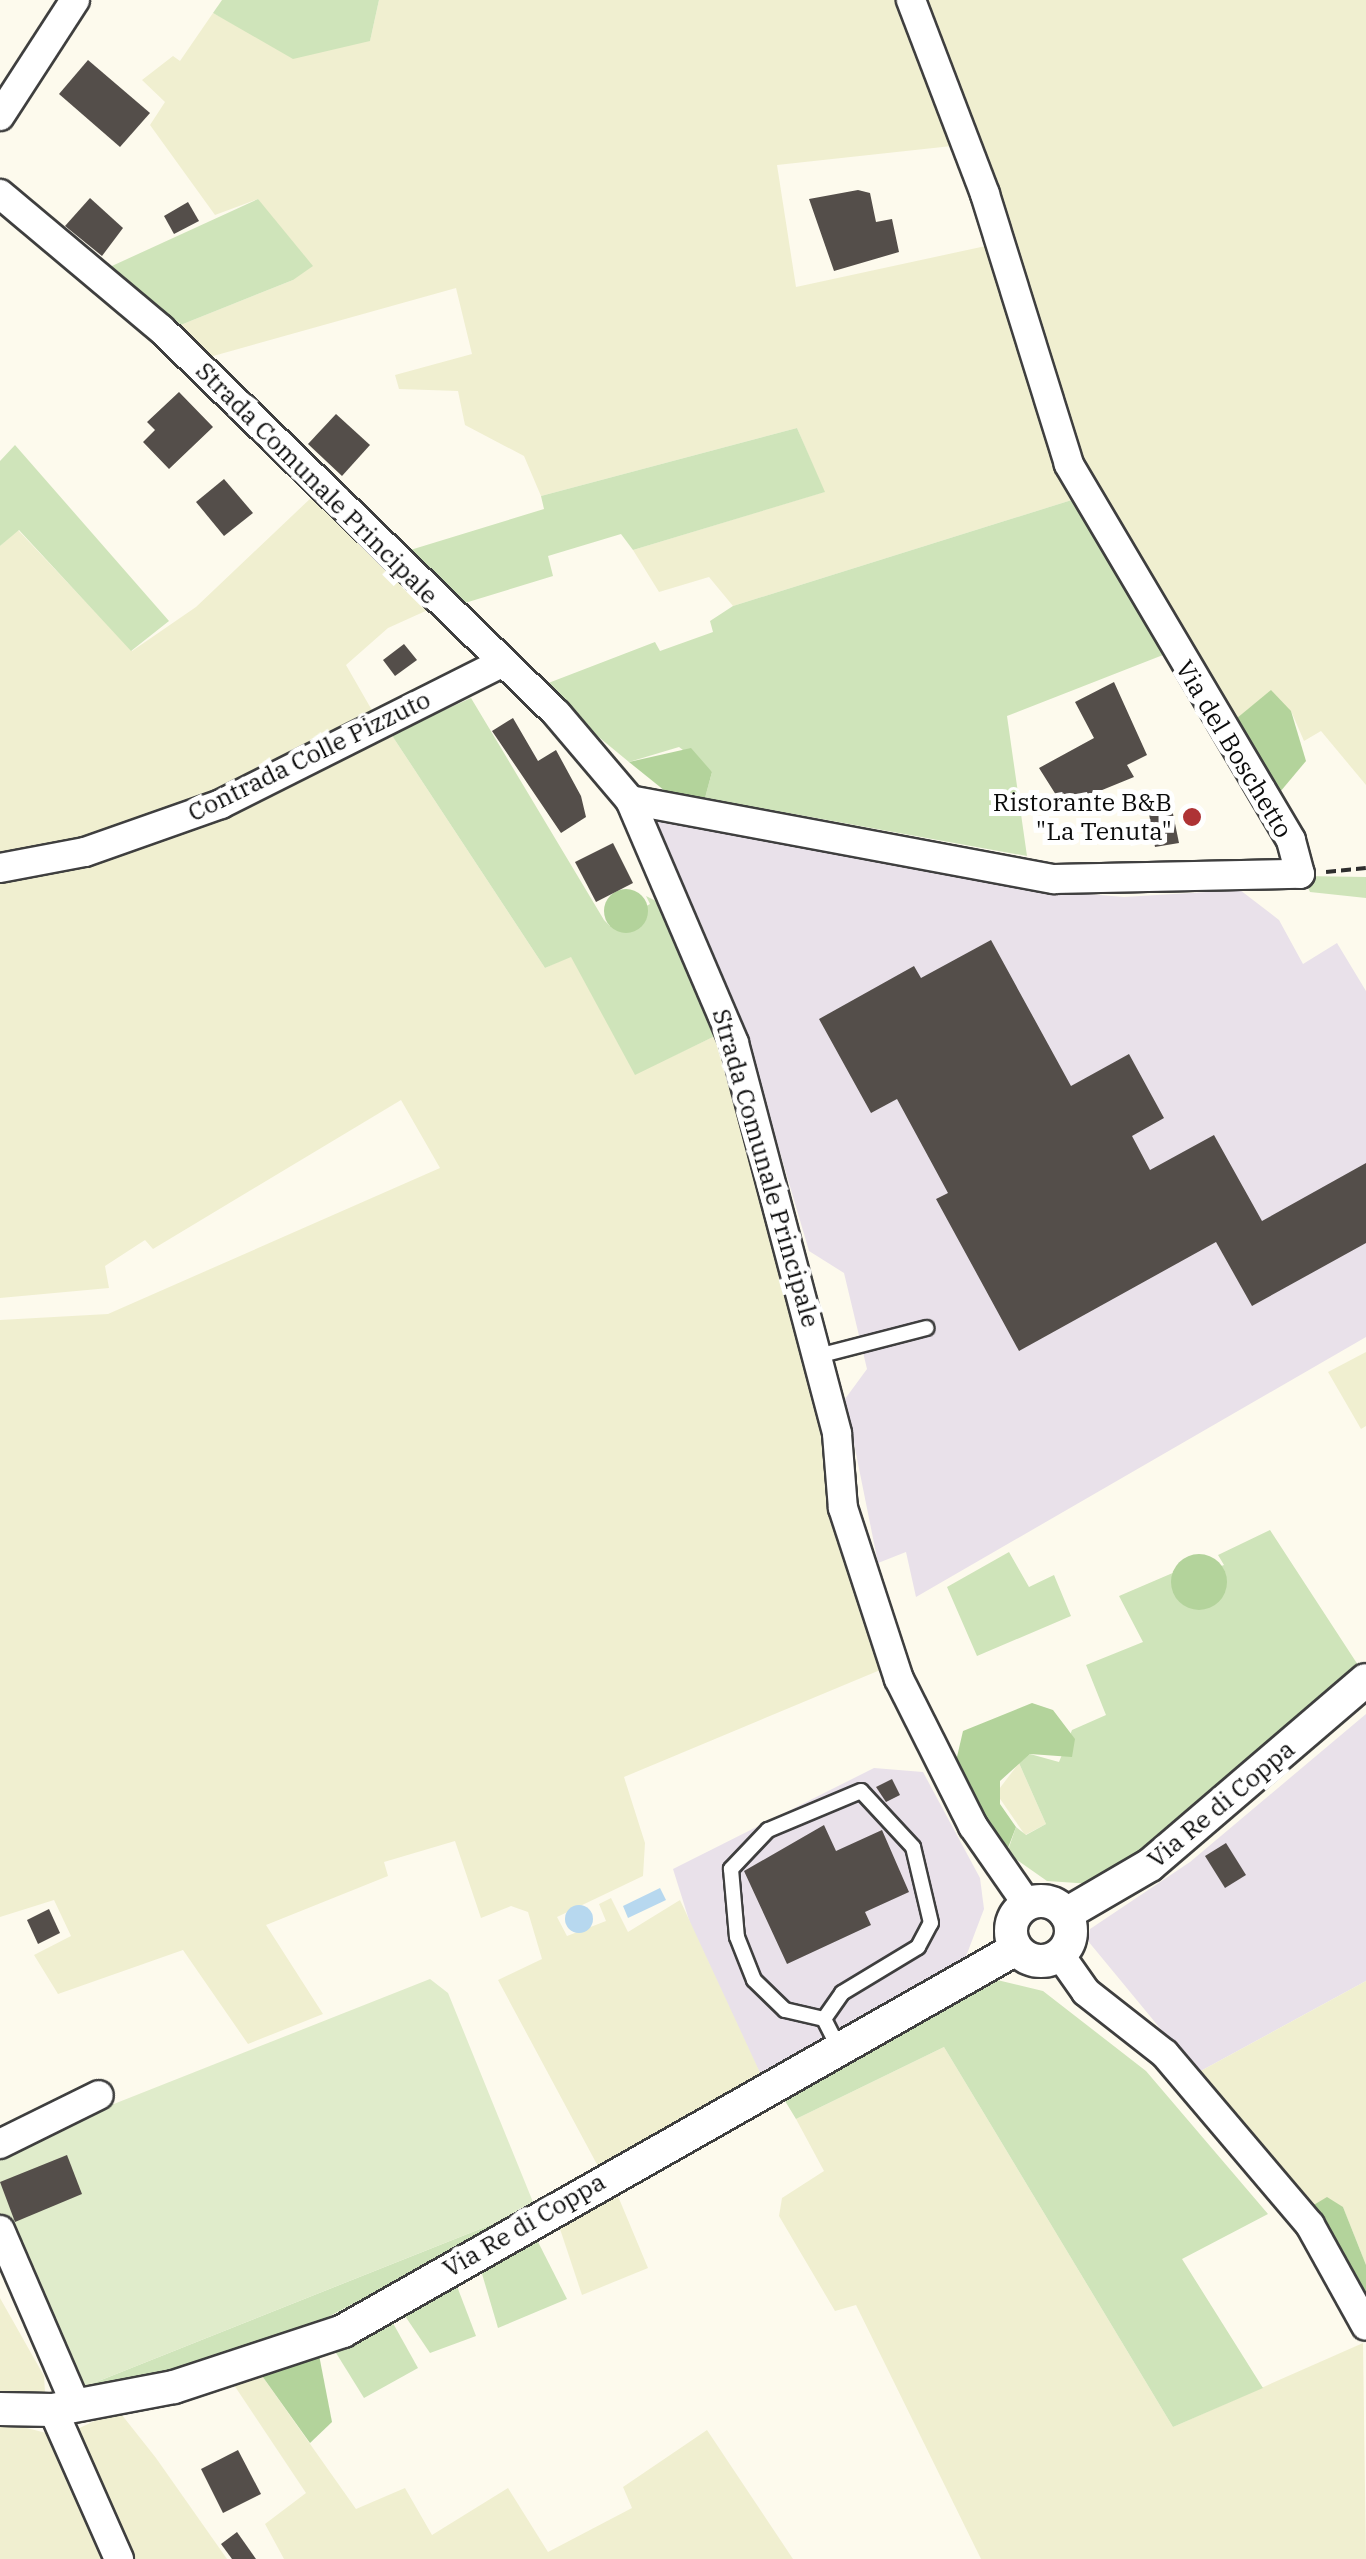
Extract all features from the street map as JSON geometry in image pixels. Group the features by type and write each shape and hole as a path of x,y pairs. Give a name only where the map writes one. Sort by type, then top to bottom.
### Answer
{"street":[{"path":"0,116 75,0"},
{"name":"Via del Boschetto","path":"630,800 1054,878 1300,874 1291,840 1069,464 985,194 911,0"},
{"name":"Strada Comunale Principale","path":"0,194 161,329 499,664 630,800 734,1043 818,1356 843,1508 900,1678 973,1826 1026,1904"},
{"name":"Contrada Colle Pizzuto","path":"0,868 85,852 221,804 499,664"},
{"name":"Via Re di Coppa","path":"1066,1914 1150,1865 1366,1680"},
{"path":"1044,1901 1066,1914 1070,1940 1060,1955 1037,1962 1016,1949 1011,1928 1026,1904 1044,1901"},
{"name":"Via Re di Coppa","path":"0,2409 65,2408 174,2388 344,2331 830,2032 1016,1949"},
{"path":"1060,1955 1086,1992 1165,2054 1310,2225 1366,2326"},
{"path":"0,2144 98,2095"},
{"path":"0,2230 119,2559"}],"lane":[{"path":"818,1356 926,1328"},
{"path":"861,1790 913,1847 931,1923 918,1947 842,1993 830,2032 786,2010 754,1980 736,1936 731,1869 768,1830 861,1790"}],"path":[{"path":"1300,874 1366,868"}],"shaded area":[{"path":"658,820 1015,888 1124,897 1240,890 1279,920 1303,964 1337,943 1366,991 1366,1337 916,1597 906,1552 878,1563 845,1399 867,1369 844,1273 809,1251 748,1044 701,923 651,830"},
{"path":"1366,1714 1366,1981 1197,2073 1088,1941 1090,1929 1190,1862"},
{"path":"874,1768 923,1772 980,1878 984,1909 965,1959 762,2077 700,1955 673,1869"}],"green space":[{"path":"222,0 379,0 370,41 293,59 213,13"},
{"path":"379,0 905,0 961,145 777,165 796,287 995,244 1075,499 733,606 709,577 659,592 633,550 824,492 797,428 541,496 524,456 465,425 458,391 399,389 395,375 472,354 456,288 199,360 168,330 293,280 258,199 215,215 150,125 165,102 142,80 173,56 180,61 213,13 254,34 370,41"},
{"path":"917,0 1366,0 1366,785 1321,731 1304,741 1291,711 1231,723 1077,465"},
{"path":"258,199 313,266 293,280 168,330 101,271"},
{"path":"797,428 825,492 633,550 621,534 548,556 553,576 455,606 407,551 544,509 541,496"},
{"path":"15,445 169,621 131,651 19,530 0,546 0,461"},
{"path":"313,496 430,609 388,628 346,665 377,719 166,818 0,861 0,546 18,530 132,651 196,607"},
{"path":"1075,499 1163,655 1007,716 1027,856 705,798 712,772 679,747 629,762 538,687 655,642 660,651 713,632 710,621 733,606"},
{"path":"1271,690 1291,711 1306,761 1280,792 1231,723"},
{"path":"471,698 604,920 610,926 650,904 646,896 656,901 717,1035 635,1075 571,957 545,968 391,734"},
{"path":"391,734 545,968 571,956 635,1074 717,1035 793,1294 885,1668 624,1777 645,1843 643,1876 557,1917 567,1936 606,1921 599,1904 611,1898 628,1932 680,1900 762,2077 600,2170 498,1980 542,1959 528,1912 511,1906 481,1918 455,1841 384,1862 388,1876 266,1925 323,2014 248,2044 183,1950 58,1994 34,1955 71,1936 54,1900 0,1917 0,1320 108,1314 440,1168 401,1100 153,1249 145,1240 105,1266 109,1288 0,1298 0,876 252,798"},
{"path":"691,748 712,772 705,798 665,791 629,762"},
{"path":"1303,876 1366,877 1366,898 1310,892"},
{"path":"626,889 642,895 648,911 642,927 626,933 610,927 604,911 610,895"},
{"path":"1366,1352 1366,1426 1361,1429 1328,1372"},
{"path":"1270,1530 1358,1665 1137,1859 1092,1884 1047,1881 1007,1853 1016,1827 1026,1835 1046,1824 1019,1763 1030,1754 1059,1762 1072,1730 1106,1715 1086,1665 1143,1642 1119,1596 1175,1572 1172,1584 1224,1565 1218,1555"},
{"path":"1009,1552 1029,1587 1054,1575 1071,1616 977,1656 947,1587"},
{"path":"1199,1554 1219,1562 1227,1582 1219,1602 1199,1610 1179,1602 1171,1582 1179,1562"},
{"path":"1032,1703 1053,1710 1075,1739 1072,1757 1030,1754 1000,1781 1000,1804 1016,1827 1006,1853 953,1774 963,1731"},
{"path":"1019,1763 1046,1824 1025,1835 996,1793"},
{"path":"430,1979 448,1993 535,2207 76,2390 0,2214 0,2149"},
{"path":"993,1979 1043,1991 1146,2071 1268,2214 1182,2259 1263,2388 1173,2427 944,2047 796,2119 782,2096"},
{"path":"1366,1981 1366,2265 1343,2207 1307,2209 1197,2073"},
{"path":"944,2047 1173,2427 1363,2343 1366,2559 981,2559 856,2305 835,2311 779,2216 782,2198 824,2171 796,2119"},
{"path":"615,2189 648,2268 582,2295 558,2223"},
{"path":"1327,2197 1343,2207 1366,2265 1366,2310 1307,2209"},
{"path":"535,2207 296,2334 185,2374 76,2390"},
{"path":"535,2236 567,2299 498,2328 480,2267"},
{"path":"455,2281 476,2336 430,2353 401,2310"},
{"path":"0,2298 44,2376 45,2392 0,2398"},
{"path":"389,2316 418,2368 364,2398 328,2340"},
{"path":"319,2355 332,2422 310,2443 255,2366"},
{"path":"255,2366 356,2509 405,2488 432,2535 508,2488 548,2552 632,2508 623,2487 707,2430 793,2559 284,2559 265,2524 306,2493 228,2376"},
{"path":"118,2410 227,2559 124,2559 73,2431"},
{"path":"0,2421 50,2434 109,2559 0,2559"}],"water":[{"path":"660,1888 666,1900 628,1918 623,1906"},
{"path":"579,1905 589,1909 593,1919 589,1929 579,1933 569,1929 565,1919 569,1909"}],"building":[{"path":"88,60 150,113 120,147 59,94"},
{"path":"858,190 870,193 876,222 892,219 899,252 834,271 809,199"},
{"path":"90,198 123,228 102,256 65,226"},
{"path":"188,202 199,221 174,234 164,216"},
{"path":"179,392 213,427 169,469 143,442 155,430 147,422"},
{"path":"336,414 370,445 342,476 308,444"},
{"path":"224,479 253,513 224,536 196,502"},
{"path":"404,644 417,660 395,676 383,660"},
{"path":"1114,682 1147,755 1127,765 1134,777 1063,806 1039,768 1094,738 1075,702"},
{"path":"513,718 538,761 556,750 581,796 586,817 561,833 492,731"},
{"path":"1172,809 1179,843 1155,847 1149,814"},
{"path":"613,843 633,883 596,902 575,862"},
{"path":"991,940 1071,1086 1129,1054 1164,1118 1132,1136 1150,1170 1214,1135 1262,1221 1366,1163 1366,1243 1252,1306 1216,1242 1019,1351 936,1199 948,1193 897,1099 871,1113 819,1019 914,966 921,978"},
{"path":"892,1779 900,1795 886,1802 876,1787"},
{"path":"824,1825 836,1851 882,1830 909,1892 865,1912 871,1925 787,1964 744,1871"},
{"path":"1226,1843 1246,1875 1225,1888 1205,1856"},
{"path":"49,1909 60,1933 38,1944 27,1920"},
{"path":"67,2155 82,2194 15,2222 0,2182"},
{"path":"238,2450 261,2494 223,2513 201,2469"},
{"path":"237,2532 256,2559 232,2559 221,2544"}],"place":[{"name":"Ristorante B&B \"La Tenuta\"","path":"1192,817"}]}
